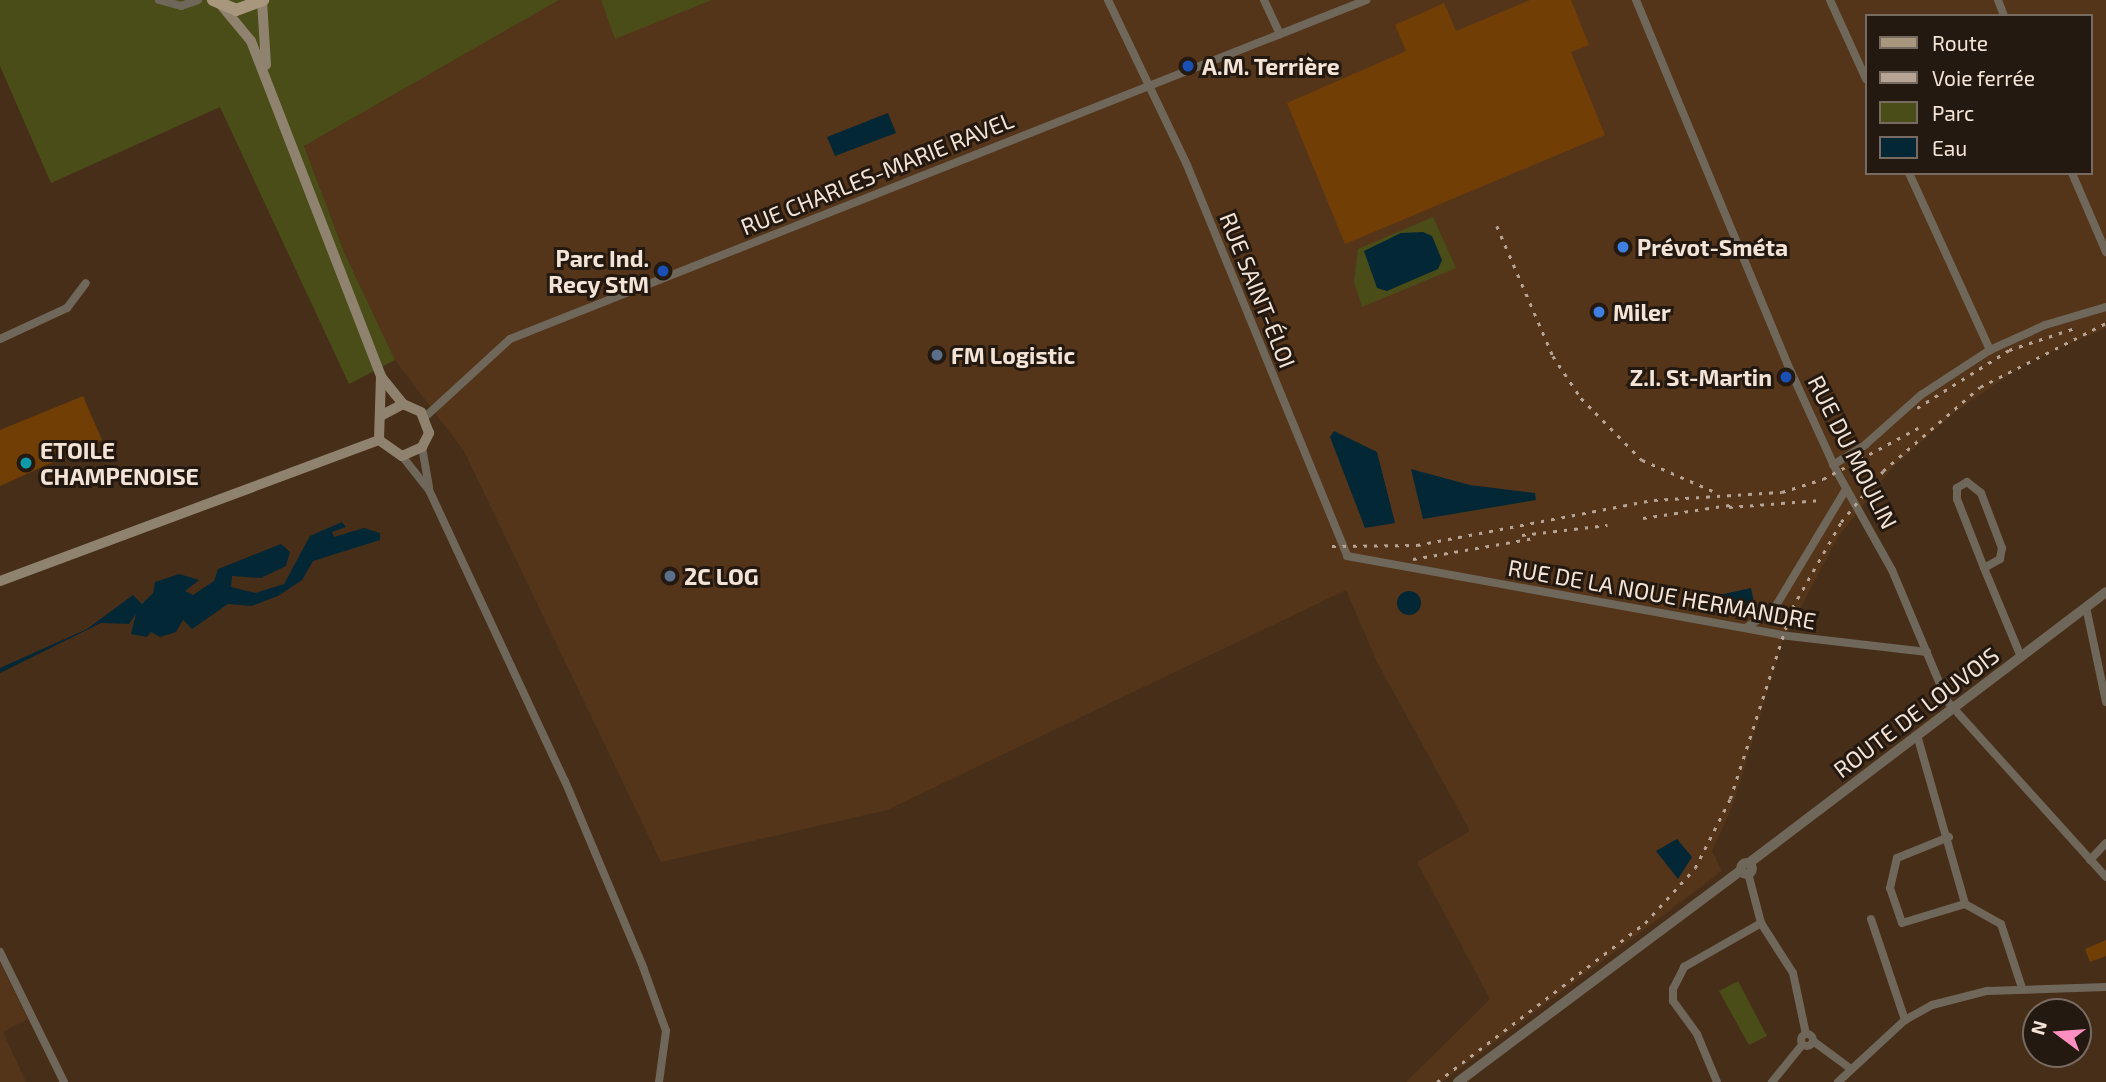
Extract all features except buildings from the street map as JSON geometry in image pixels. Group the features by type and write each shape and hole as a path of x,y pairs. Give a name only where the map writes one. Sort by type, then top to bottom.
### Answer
{"main road":[{"path":"217,3 243,9 263,0 261,36 273,102"},
{"path":"217,3 251,41 381,376 403,404 425,417 429,433 422,447 402,456 379,440"},
{"path":"379,440 382,415 381,376"},
{"path":"382,415 403,404"},
{"path":"0,582 379,440"}],"street":[{"path":"159,0 181,6 198,0"},
{"name":"RUE SAINT-ÉLOI","path":"1108,0 1147,87 1187,165 1340,546 1351,558 1391,567"},
{"path":"1264,0 1280,34"},
{"name":"RUE CHARLES-MARIE RAVEL","path":"425,417 510,339 1366,0"},
{"name":"RUE DU MOULIN","path":"1636,0 1833,465 1892,570 1952,709 2106,877"},
{"path":"1830,0 1864,75"},
{"path":"1910,175 1990,350"},
{"path":"2073,175 2106,252"},
{"path":"0,338 67,308 86,283"},
{"path":"1833,465 1867,444 1921,394 1990,350 2059,319 2106,307"},
{"path":"422,447 429,490"},
{"path":"402,456 429,490 565,781 660,1008 667,1043 659,1082"},
{"path":"1984,568 2000,559 2002,548 1981,493 1967,482 1957,488 1957,499 1984,568 2021,657"},
{"path":"1740,627 1760,623 1774,609 1846,489"},
{"name":"RUE DE LA NOUE HERMANDRE","path":"1391,567 1740,627 1927,652"},
{"name":"ROUTE DE LOUVOIS","path":"1458,1082 1746,869 2106,592"},
{"path":"2086,607 2106,702"},
{"path":"1917,735 1950,837 1965,904"},
{"path":"1950,837 1894,861 1892,900 1897,917 1906,923 1965,904 2001,924 2022,988"},
{"path":"2090,860 2106,843"},
{"path":"1746,869 1761,923 1793,973 1810,1038 1852,1069"},
{"path":"1871,919 1905,1020"},
{"path":"1717,1082 1697,1034 1673,1001 1673,989 1684,967 1761,923"},
{"path":"0,952 64,1082"},
{"path":"1838,1082 1905,1020 1960,997 2022,988 2106,987"},
{"path":"1772,1082 1810,1038"}],"shaded area":[{"path":"559,0 601,0 615,38 712,0 2106,0 2106,328 2026,363 1954,413 1892,468 1838,537 1782,643 1733,805 1712,851 1722,871 1442,1082 1406,1082 1490,999 1417,862 1470,831 1377,662 1346,590 887,810 661,862 464,451 395,360 344,252 304,146"},
{"path":"0,963 28,1019 3,1032 26,1082 0,1082"}],"green space":[{"path":"0,0 559,0 304,146 344,252 395,360 349,384 220,107 51,183 0,66"},
{"path":"601,0 712,0 615,39"},
{"path":"1433,217 1456,268 1362,307 1354,282 1358,249"},
{"path":"1738,981 1767,1036 1749,1045 1719,991"}],"water":[{"path":"888,113 896,133 835,156 827,137"},
{"path":"1423,232 1432,236 1442,260 1438,269 1387,291 1377,288 1364,251 1401,233"},
{"path":"1334,431 1377,452 1395,523 1365,528 1330,437"},
{"path":"1411,469 1470,485 1535,493 1536,500 1423,519"},
{"path":"342,522 346,527 332,532 334,537 364,528 380,533 380,540 313,561 302,580 278,596 251,606 228,604 192,629 183,620 176,632 160,637 151,632 147,637 131,634 136,614 129,624 101,623 0,673 0,668 87,629 133,595 142,604 153,593 155,582 179,574 199,580 185,591 193,595 214,581 218,569 281,544 290,552 286,566 261,578 232,576 231,587 255,593 284,584 310,536"},
{"path":"1751,588 1755,608 1729,615 1702,609 1701,599"},
{"path":"1409,591 1420,598 1421,603 1414,614 1409,615 1398,608 1397,603 1404,592"},
{"path":"1677,839 1692,857 1678,879 1656,851"}],"railway":[{"path":"1497,226 1553,356 1581,398 1642,460 1713,491"},
{"path":"1437,1082 1645,923 1695,868 1730,799 1792,608 1841,522 1883,471 1980,387 2106,323"},
{"path":"1917,408 2009,350 2078,327"},
{"path":"1332,546 1417,545 1654,500 1782,492 1823,479 1918,428"},
{"path":"1729,507 1822,500"},
{"path":"1643,518 1736,504"},
{"path":"1522,535 1607,525"},
{"path":"1413,559 1534,538"}],"place":[{"name":"A.M. Terrière","path":"1188,66"},
{"name":"Prévot-Sméta","path":"1623,247"},
{"name":"Parc Ind. Recy StM","path":"663,271"},
{"name":"Miler","path":"1599,312"},
{"name":"FM Logistic","path":"937,355"},
{"name":"Z.I. St-Martin","path":"1786,377"},
{"name":"ETOILE CHAMPENOISE","path":"26,463"},
{"name":"2C LOG","path":"670,576"}]}
